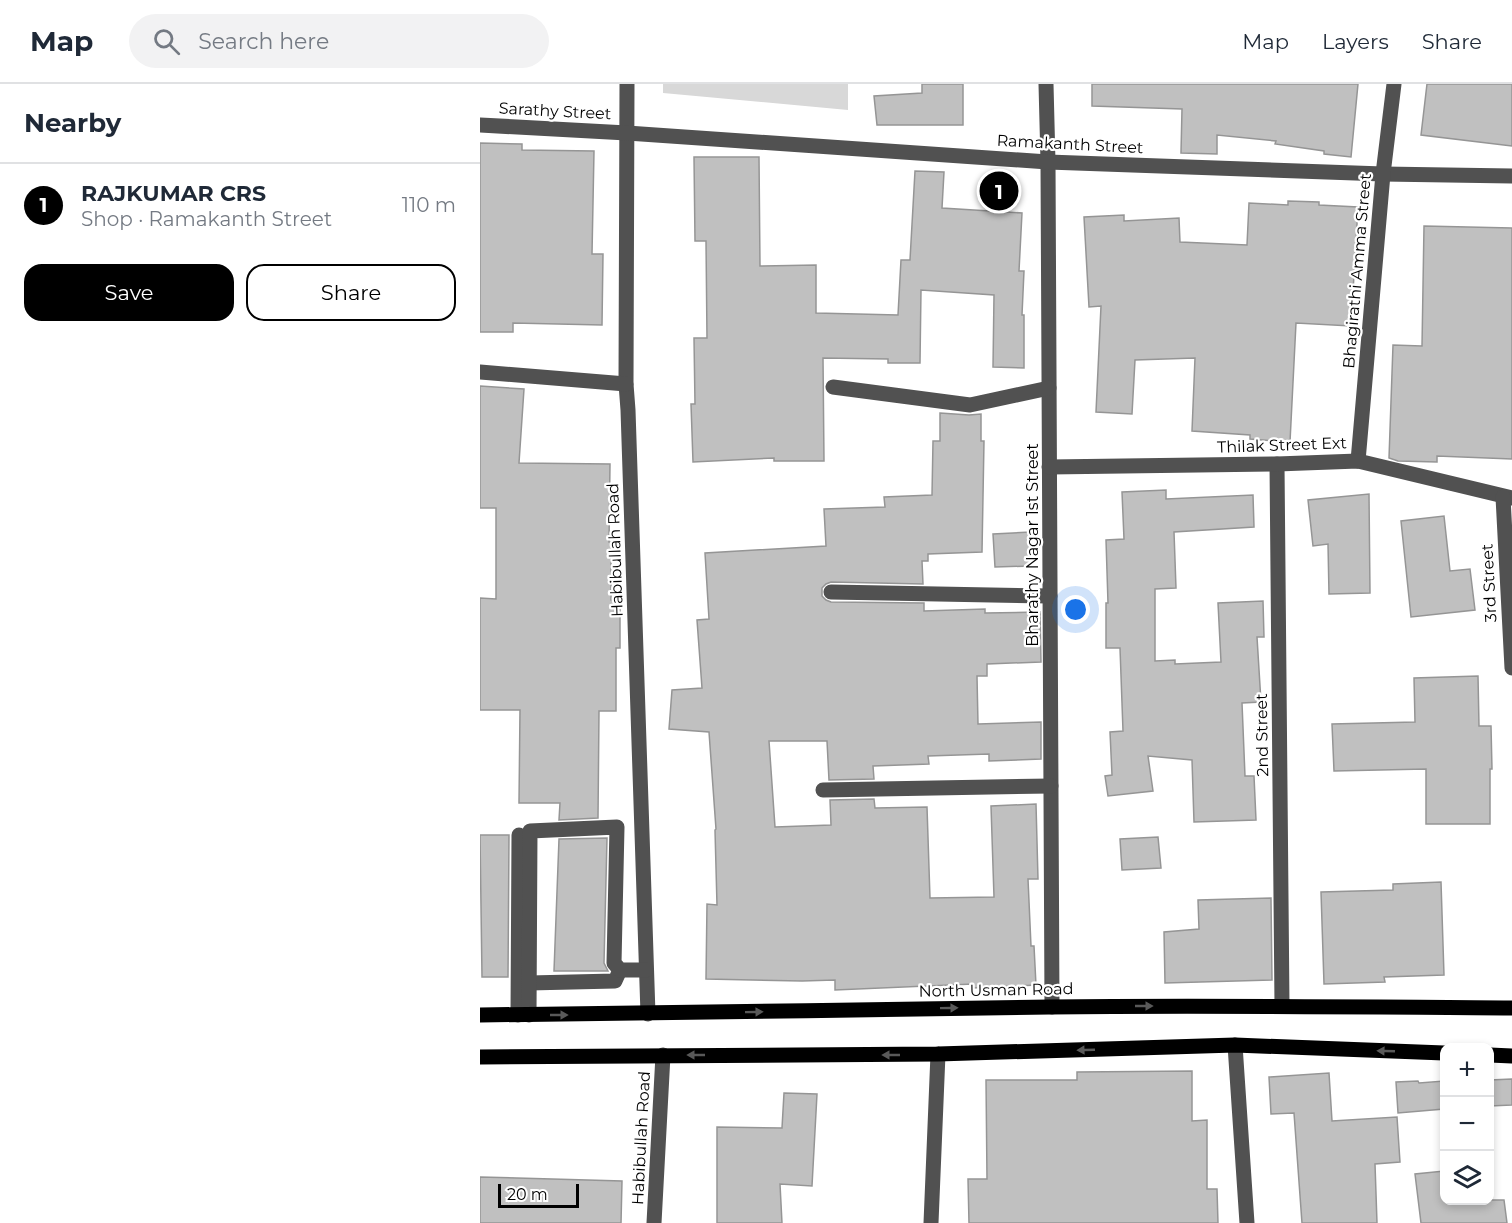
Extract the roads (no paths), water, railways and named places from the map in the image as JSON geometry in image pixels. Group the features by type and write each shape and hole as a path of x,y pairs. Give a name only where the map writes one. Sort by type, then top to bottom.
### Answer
{"main road":[{"name":"North Usman Road","path":"480,1016 1052,1006 1512,1008"},
{"path":"480,1057 938,1054 1235,1045 1440,1053"},
{"path":"1494,1055 1512,1056"}],"street":[{"name":"Habibullah Road","path":"627,84 626,384 648,1014"},
{"name":"Bharathy Nagar 1st Street","path":"1046,84 1052,1006"},
{"name":"Bhagirathi Amma Street","path":"1358,461 1383,174 1394,84"},
{"name":"Sarathy Street","path":"480,125 627,133"},
{"name":"Ramakanth Street","path":"627,133 1048,162 1383,174 1512,176"},
{"path":"480,372 626,384"},
{"path":"833,387 970,405 1049,388"},
{"name":"Thilak Street Ext","path":"1049,467 1358,461 1507,497"},
{"name":"2nd Street","path":"1277,464 1282,1006"},
{"name":"3rd Street","path":"1507,497 1512,668"},
{"path":"831,592 1050,596"},
{"path":"823,790 1051,786"},
{"path":"524,1015 530,983 530,831 617,827 614,963 620,970 646,970"},
{"path":"519,835 524,1015"},
{"path":"530,983 615,981 620,970"},
{"path":"1235,1045 1247,1223"},
{"path":"931,1223 938,1054"},
{"name":"Habibullah Road","path":"654,1223 663,1055"}],"place":[{"name":"RAJKUMAR CRS","path":"999,191"}]}
